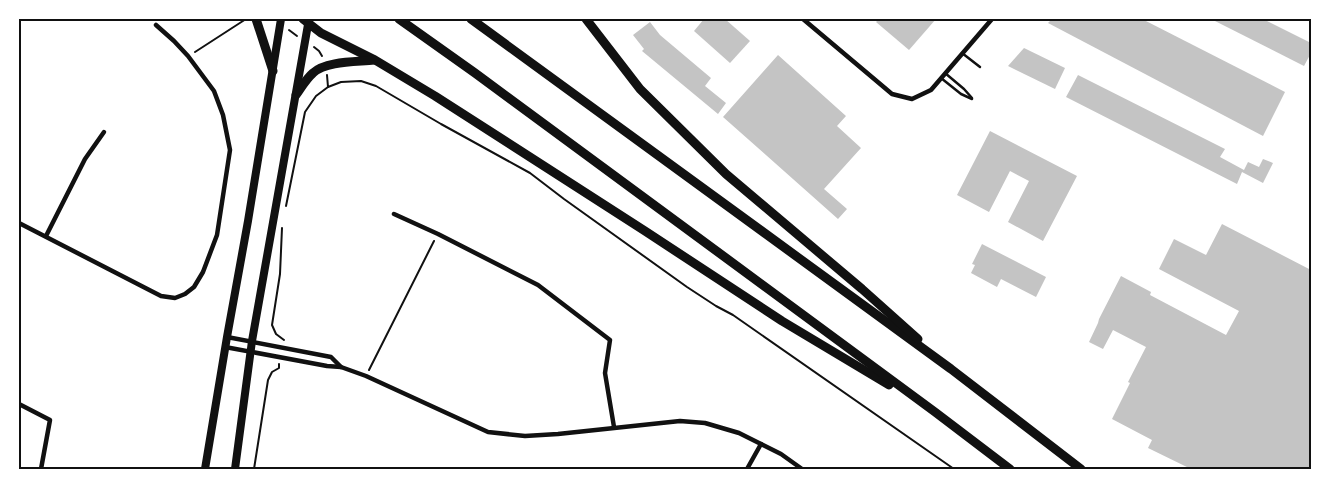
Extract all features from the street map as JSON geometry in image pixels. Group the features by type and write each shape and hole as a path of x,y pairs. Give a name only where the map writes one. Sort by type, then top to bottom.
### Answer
{"highway":[{"path":"256,19 273,71"},
{"path":"399,19 1010,469"},
{"path":"471,19 951,369 1081,469"},
{"path":"586,19 640,89 726,174 862,289 951,369"},
{"path":"307,20 321,33 375,60 435,96 782,321 934,412"},
{"path":"235,469 252,342 296,95 307,20"},
{"path":"205,469 280,21"},
{"path":"296,95 314,72 325,67 375,60"}],"street":[{"path":"803,19 892,94 912,99 931,90 992,19"},
{"path":"19,222 161,296 175,298 188,292 198,282 218,235 230,150 223,115 214,91 188,56 156,25"},
{"path":"46,236 85,159 104,132"},
{"path":"394,214 438,234 538,286 610,340 605,373 614,427"},
{"path":"227,337 331,357 341,367"},
{"path":"225,347 341,367 366,376 488,432 525,436 680,421 705,423 739,433 781,454 802,469"},
{"path":"19,404 50,420 41,469"},
{"path":"747,469 761,444"}],"lane":[{"path":"962,53 980,67"},
{"path":"941,78 960,94 972,98 945,73"}],"path":[{"path":"188,56 246,19"},
{"path":"280,21 319,51 325,67 328,87"},
{"path":"286,210 305,112 316,96 328,87 341,82 361,81 376,86 530,172 564,199 680,281 716,306 734,315 954,469"},
{"path":"282,227 280,274 272,325 276,334 284,339 283,343"},
{"path":"366,376 438,234"},
{"path":"254,469 268,380 272,372 279,368 279,365"}],"building":[{"path":"704,19 725,19 750,41 730,63 694,31"},
{"path":"879,19 936,19 909,50 876,22"},
{"path":"1052,19 1142,19 1285,92 1263,136 1048,23"},
{"path":"1211,19 1263,19 1311,43 1311,53 1304,66"},
{"path":"650,22 660,35 711,78 705,86 726,103 718,114 642,51 644,49 633,35"},
{"path":"1024,48 1065,68 1055,89 1008,66"},
{"path":"778,55 846,116 837,126 861,148 824,189 847,209 838,219 723,117"},
{"path":"1078,75 1225,149 1220,157 1244,170 1248,162 1259,167 1263,159 1273,163 1263,183 1242,172 1237,184 1066,97"},
{"path":"990,131 1077,176 1043,241 1008,222 1029,181 1010,171 989,212 957,195"},
{"path":"1222,224 1311,270 1311,469 1191,469 1148,448 1152,440 1112,419 1146,347 1113,330 1103,349 1089,342 1121,276 1151,292 1150,295 1226,335 1239,311 1159,269 1174,239 1206,255"},
{"path":"982,244 1046,277 1036,297 1001,279 997,287 971,273 975,265 972,264"}]}
